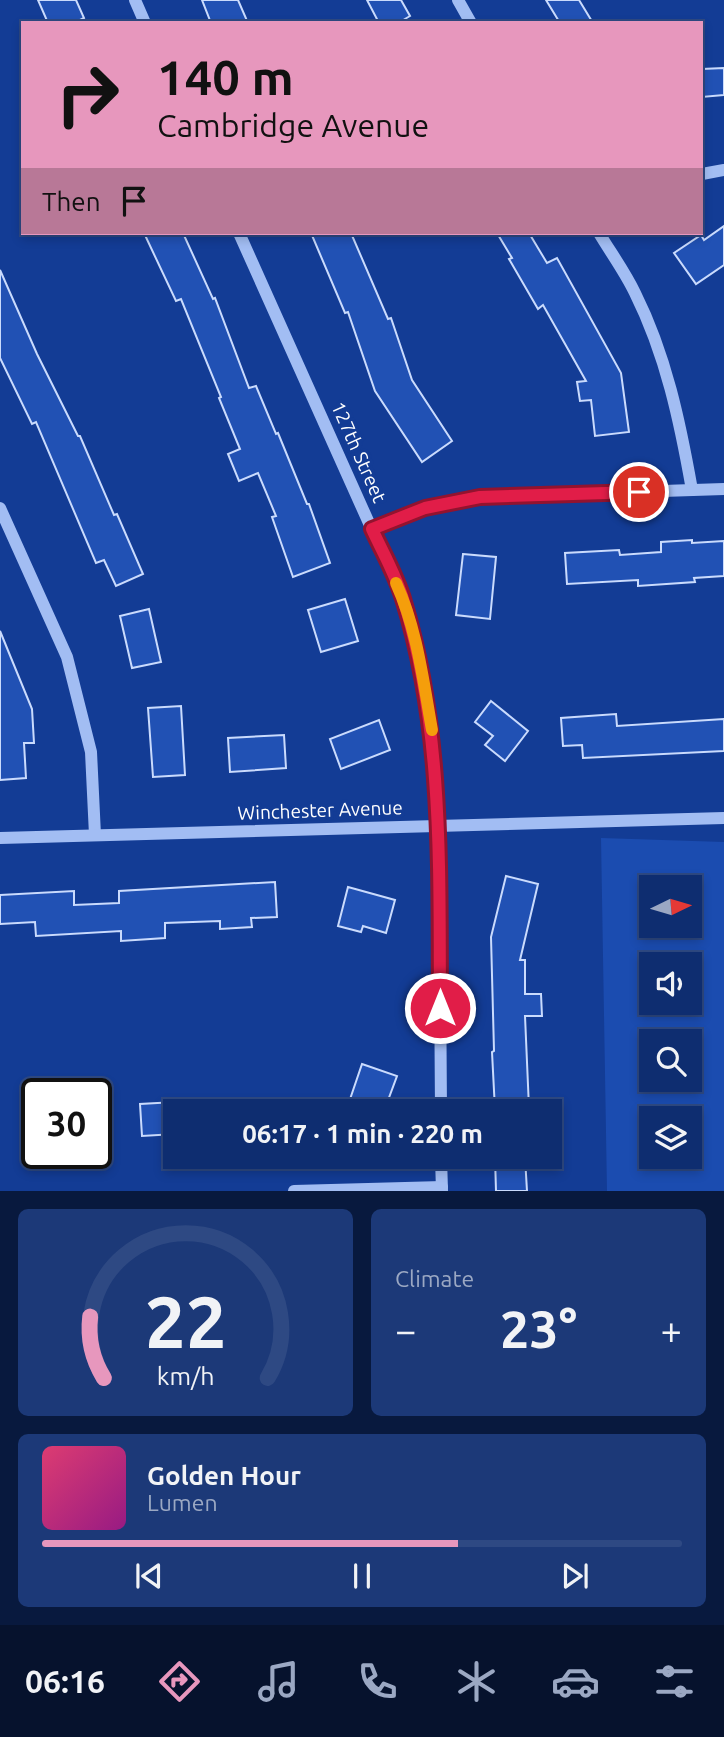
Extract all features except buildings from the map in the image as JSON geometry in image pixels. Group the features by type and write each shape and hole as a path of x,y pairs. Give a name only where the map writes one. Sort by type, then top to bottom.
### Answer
{"street":[{"path":"135,0 144,21"},
{"path":"458,0 470,21"},
{"path":"703,174 724,170"},
{"name":"127th Street","path":"240,235 403,599 419,655 433,739 439,826 441,1099"},
{"path":"600,235 635,292 657,344 679,416 692,490"},
{"path":"372,529 425,508 480,497 724,489"},
{"path":"0,508 68,657 90,752 95,835"},
{"name":"Winchester Avenue","path":"0,838 724,818"},
{"path":"294,1191 442,1189 441,1169"}],"shaded area":[{"path":"601,838 724,842 724,1191 607,1191"}],"slow traffic":[{"path":"396,583 419,655 432,730"}],"route":[{"path":"440,1008 439,826 433,739 419,655 403,599 372,529 425,508 480,497 639,492"}]}
